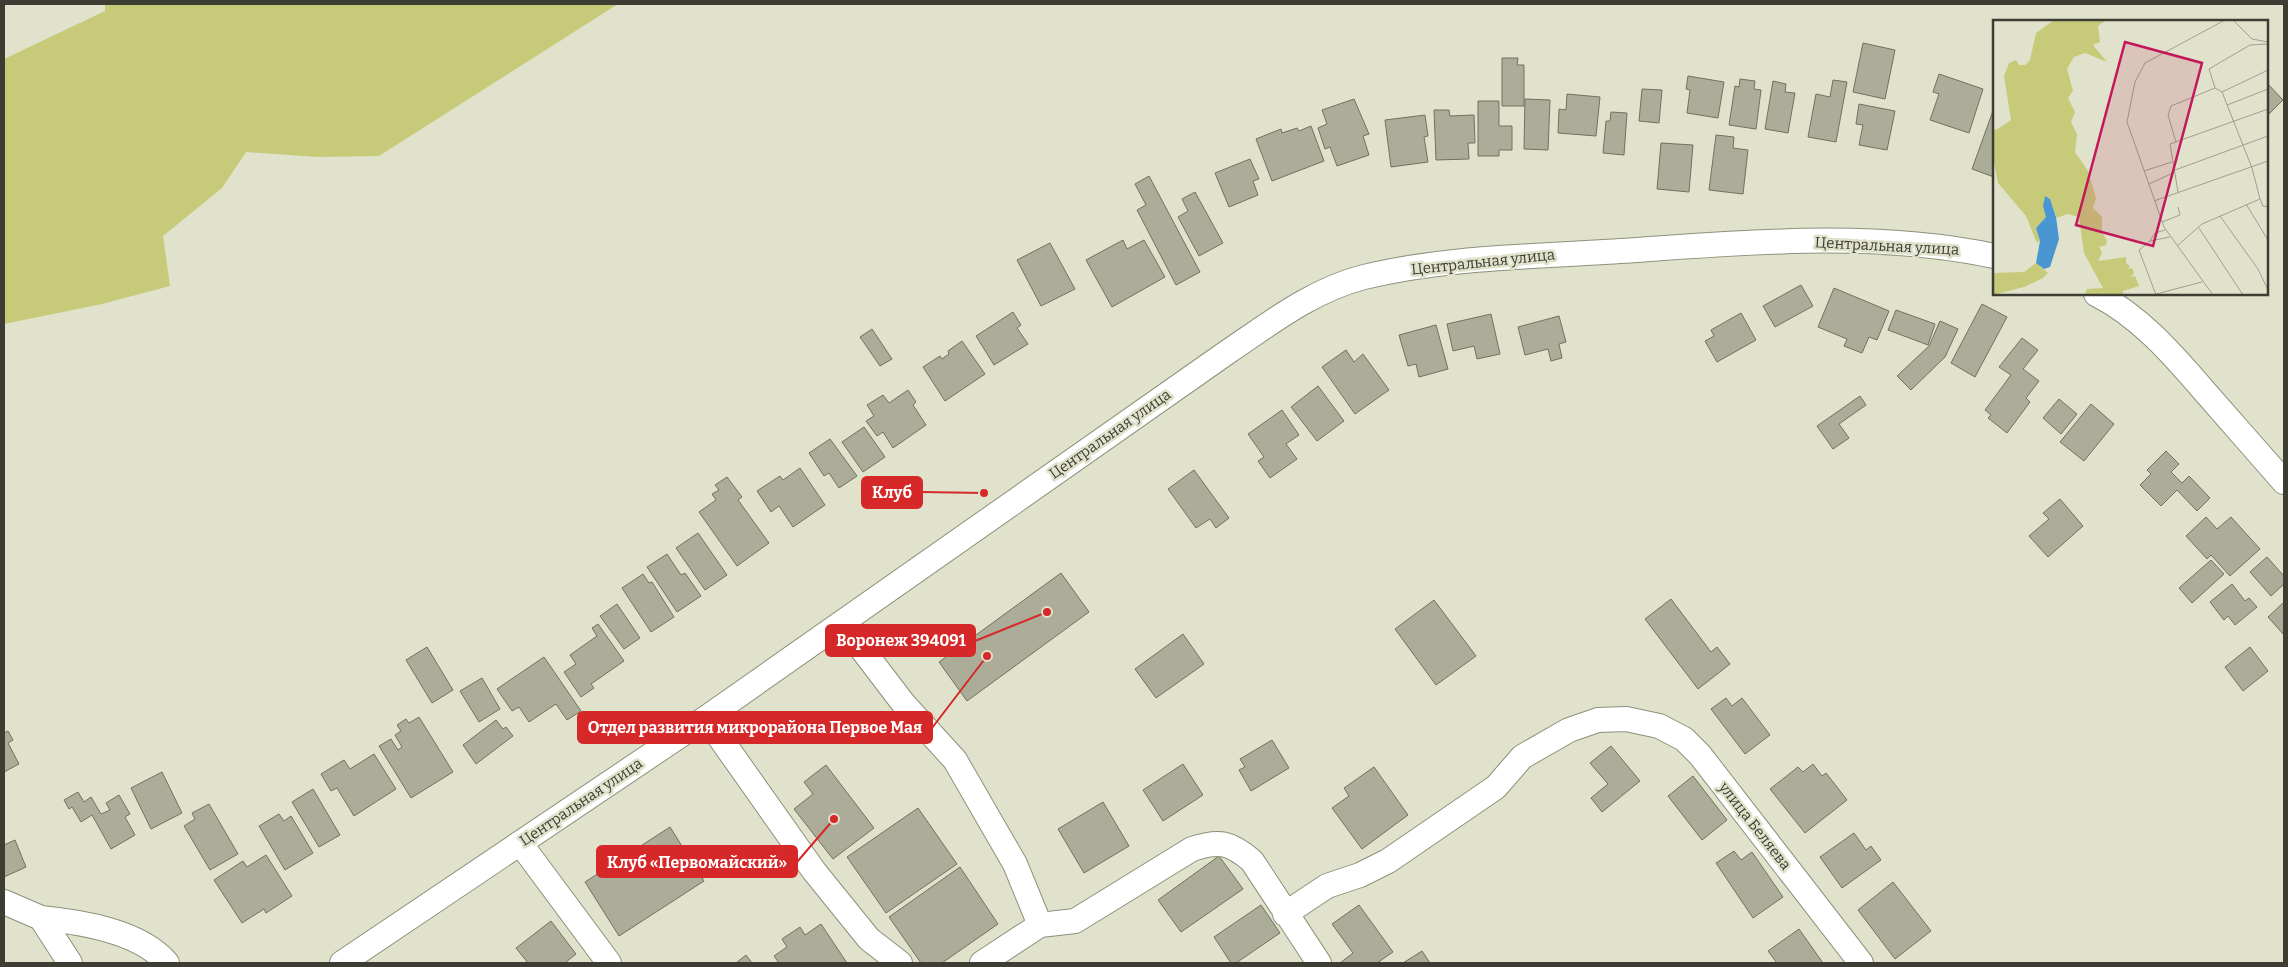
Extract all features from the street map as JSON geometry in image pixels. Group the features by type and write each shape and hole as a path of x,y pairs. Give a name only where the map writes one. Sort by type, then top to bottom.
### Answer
{"street":[{"name":"Центральная улица","path":"342,963 706,718 1306,299 1362,278 1425,266 1502,257 1767,242 1882,243 1951,248 1993,256"},
{"path":"2098,295 2108,300 2153,335 2284,482"},
{"path":"842,622 903,703 955,760 1015,864 1040,925"},
{"path":"706,718 814,871 869,939 900,963"},
{"name":"улица Беляева","path":"1285,914 1327,886 1360,875 1388,861 1496,787 1522,757 1569,730 1598,720 1626,719 1659,726 1684,739 1700,755 1861,963"},
{"path":"520,843 609,963"},
{"path":"982,963 1040,925 1075,921 1192,849 1208,843 1223,843 1238,849 1252,861 1285,914 1319,963"},
{"path":"4,902 42,918 72,921 138,940 158,953 167,963"},
{"path":"42,918 70,963"}],"green space":[{"path":"105,4 618,4 379,156 317,157 246,152 222,188 163,236 170,286 102,304 4,324 4,59 105,11"}],"building":[{"path":"1863,43 1895,50 1885,99 1853,92"},
{"path":"1502,58 1518,58 1517,65 1524,65 1524,106 1502,106"},
{"path":"1939,74 1983,89 1969,133 1930,120 1939,94 1933,92"},
{"path":"1688,76 1724,82 1718,118 1687,113 1690,90 1686,89"},
{"path":"1740,79 1755,81 1754,89 1761,90 1756,129 1729,125 1735,86 1739,87"},
{"path":"1833,80 1847,82 1836,142 1808,137 1816,94 1830,97"},
{"path":"1773,81 1786,84 1785,92 1795,93 1788,133 1765,129"},
{"path":"2268,84 2283,100 2268,115"},
{"path":"1642,89 1662,90 1659,123 1639,121"},
{"path":"1567,94 1600,97 1596,136 1558,133 1559,109 1566,110"},
{"path":"1354,99 1369,134 1363,136 1369,155 1337,166 1330,147 1325,149 1318,128 1327,124 1322,110"},
{"path":"1525,99 1550,100 1548,150 1524,149"},
{"path":"1478,101 1499,101 1499,126 1512,126 1512,150 1499,150 1499,156 1478,156"},
{"path":"1859,104 1895,111 1887,150 1859,145 1863,125 1856,124"},
{"path":"1434,110 1449,110 1450,116 1474,115 1475,143 1468,143 1469,159 1436,160"},
{"path":"1993,111 1993,177 1972,169"},
{"path":"1611,112 1627,113 1624,155 1603,153 1606,121 1610,121"},
{"path":"1425,115 1428,136 1424,137 1428,162 1391,167 1385,120"},
{"path":"1311,126 1324,161 1272,181 1256,139 1281,129 1282,133 1297,128 1299,131"},
{"path":"1716,135 1734,137 1733,148 1748,150 1743,194 1709,190"},
{"path":"1661,143 1693,145 1689,192 1657,189"},
{"path":"1250,159 1259,179 1253,181 1258,195 1229,207 1215,173"},
{"path":"1149,176 1200,272 1176,285 1137,210 1146,205 1135,184"},
{"path":"1195,192 1223,243 1199,256 1178,217 1188,211 1182,199"},
{"path":"1123,240 1127,249 1144,240 1165,277 1112,307 1086,260"},
{"path":"1050,243 1075,289 1041,306 1017,260"},
{"path":"1801,285 1813,306 1775,327 1763,306"},
{"path":"1834,288 1889,311 1877,340 1869,337 1862,353 1844,346 1847,339 1818,327"},
{"path":"1982,304 2007,317 1975,377 1951,363"},
{"path":"1896,310 1935,324 1928,345 1888,330"},
{"path":"1013,312 1021,325 1017,328 1028,344 994,365 976,336"},
{"path":"1741,313 1756,340 1717,362 1705,341 1714,336 1711,330"},
{"path":"1491,314 1500,354 1477,359 1474,346 1453,351 1447,324"},
{"path":"1559,316 1566,342 1559,344 1562,358 1551,361 1548,349 1525,355 1518,327"},
{"path":"1940,321 1958,329 1945,357 1911,390 1897,376 1929,346"},
{"path":"1436,325 1448,369 1419,377 1416,364 1408,366 1399,335"},
{"path":"872,329 892,359 880,366 860,337"},
{"path":"2022,338 2038,350 2023,369 2039,381 2026,398 2030,402 2007,433 1988,418 1991,415 1985,410 2011,375 1999,367"},
{"path":"962,341 985,374 945,401 923,367 940,356 942,359 949,354 948,351"},
{"path":"1346,350 1354,362 1363,354 1389,390 1355,414 1322,367"},
{"path":"1318,386 1344,421 1317,441 1291,407"},
{"path":"908,390 916,402 913,405 926,425 893,448 883,432 877,436 866,421 874,416 867,405 883,395 889,403"},
{"path":"1860,396 1866,405 1839,424 1849,438 1833,449 1817,426"},
{"path":"2059,399 2077,414 2061,434 2043,418"},
{"path":"2091,404 2114,424 2084,461 2060,442"},
{"path":"1282,410 1299,435 1286,444 1297,459 1270,478 1258,461 1264,457 1248,434"},
{"path":"864,427 885,457 863,472 842,442"},
{"path":"830,439 857,476 839,488 829,473 824,476 809,453"},
{"path":"2166,451 2179,464 2171,472 2182,483 2189,476 2210,498 2197,511 2177,490 2161,506 2140,485 2151,474 2147,470"},
{"path":"800,468 825,505 793,527 779,506 771,512 757,491 780,476 783,480"},
{"path":"1194,470 1229,518 1216,528 1210,519 1196,528 1168,489"},
{"path":"727,477 742,497 738,500 769,543 737,566 699,512 716,500 712,494 719,490 715,485"},
{"path":"2060,499 2083,526 2048,557 2029,536 2049,519 2043,513"},
{"path":"2206,517 2217,529 2231,517 2260,549 2230,576 2211,555 2207,559 2186,536"},
{"path":"698,533 727,575 705,590 676,548"},
{"path":"667,554 681,575 685,573 701,596 677,612 647,567"},
{"path":"2267,557 2284,576 2284,584 2271,596 2250,572"},
{"path":"2211,560 2224,574 2192,603 2179,588"},
{"path":"1061,573 1089,612 967,701 939,662"},
{"path":"643,574 649,583 652,582 674,617 651,632 622,588"},
{"path":"2232,584 2245,601 2249,598 2257,607 2235,625 2228,616 2224,620 2210,602"},
{"path":"1671,599 1711,652 1717,647 1730,664 1698,689 1645,619"},
{"path":"1434,600 1476,656 1436,685 1395,629"},
{"path":"2284,602 2284,635 2268,617"},
{"path":"617,604 640,638 624,649 600,616"},
{"path":"598,624 624,661 591,684 594,688 581,697 564,672 576,664 570,655 597,636 592,628"},
{"path":"1183,634 1204,664 1156,698 1135,669"},
{"path":"427,647 453,690 432,703 406,660"},
{"path":"2250,647 2268,671 2243,691 2225,667"},
{"path":"544,657 581,711 567,720 556,704 529,722 519,707 512,711 497,689"},
{"path":"482,678 500,709 479,722 460,691"},
{"path":"1726,698 1732,706 1742,698 1770,735 1745,754 1711,709"},
{"path":"419,717 453,772 411,798 379,746 391,739 398,750 402,747 395,735 401,731 397,725 406,719 409,723"},
{"path":"496,720 503,729 506,727 513,736 476,764 463,745"},
{"path":"8,731 13,740 8,743 19,764 4,772 4,733"},
{"path":"1272,740 1289,768 1251,791 1239,770 1245,767 1240,759"},
{"path":"1611,746 1640,781 1602,812 1591,798 1608,784 1590,763"},
{"path":"374,754 396,789 354,816 337,788 331,791 321,774 344,760 350,769"},
{"path":"1183,764 1203,795 1163,821 1143,790"},
{"path":"1813,764 1822,776 1826,773 1847,800 1805,833 1770,789 1798,767 1803,772"},
{"path":"826,765 874,828 833,859 794,809 813,794 804,782"},
{"path":"1374,767 1408,815 1362,849 1332,808 1349,796 1344,788"},
{"path":"162,772 182,813 151,829 131,788"},
{"path":"1693,776 1727,820 1702,840 1668,796"},
{"path":"313,789 340,835 319,847 292,802"},
{"path":"78,792 84,802 91,797 101,814 110,810 106,803 119,795 130,814 125,817 135,835 111,849 92,815 81,822 72,807 69,809 64,800"},
{"path":"1103,802 1129,846 1084,873 1058,829"},
{"path":"209,804 238,854 210,870 184,826 195,819 192,813"},
{"path":"918,808 957,864 886,913 847,857"},
{"path":"279,814 284,821 291,816 313,853 285,870 259,826"},
{"path":"670,827 704,881 619,936 585,882"},
{"path":"1854,833 1866,850 1871,846 1881,860 1842,888 1820,857"},
{"path":"15,840 26,867 4,877 4,845"},
{"path":"1734,851 1741,860 1752,852 1783,897 1753,918 1716,863"},
{"path":"266,855 292,896 266,913 264,909 242,923 214,880 243,861 247,867"},
{"path":"1219,856 1243,889 1181,932 1158,900"},
{"path":"960,867 998,924 942,963 921,963 889,917"},
{"path":"1893,882 1931,931 1895,959 1858,910"},
{"path":"1261,905 1280,933 1236,963 1231,963 1214,937"},
{"path":"1359,905 1393,952 1377,963 1340,963 1353,953 1332,924"},
{"path":"551,921 576,954 565,963 528,963 516,948"},
{"path":"821,924 847,963 779,963 774,956 787,947 782,939 800,927 805,935"},
{"path":"1799,929 1823,963 1777,963 1768,951"},
{"path":"1422,951 1430,963 1403,963"},
{"path":"746,955 752,963 736,963"}],"place":[{"name":"Клуб","path":"984,493"},
{"name":"Воронеж 394091","path":"1047,612"},
{"name":"Отдел развития микрорайона Первое Мая","path":"987,656"},
{"name":"Клуб «Первомайский»","path":"834,819"}]}
